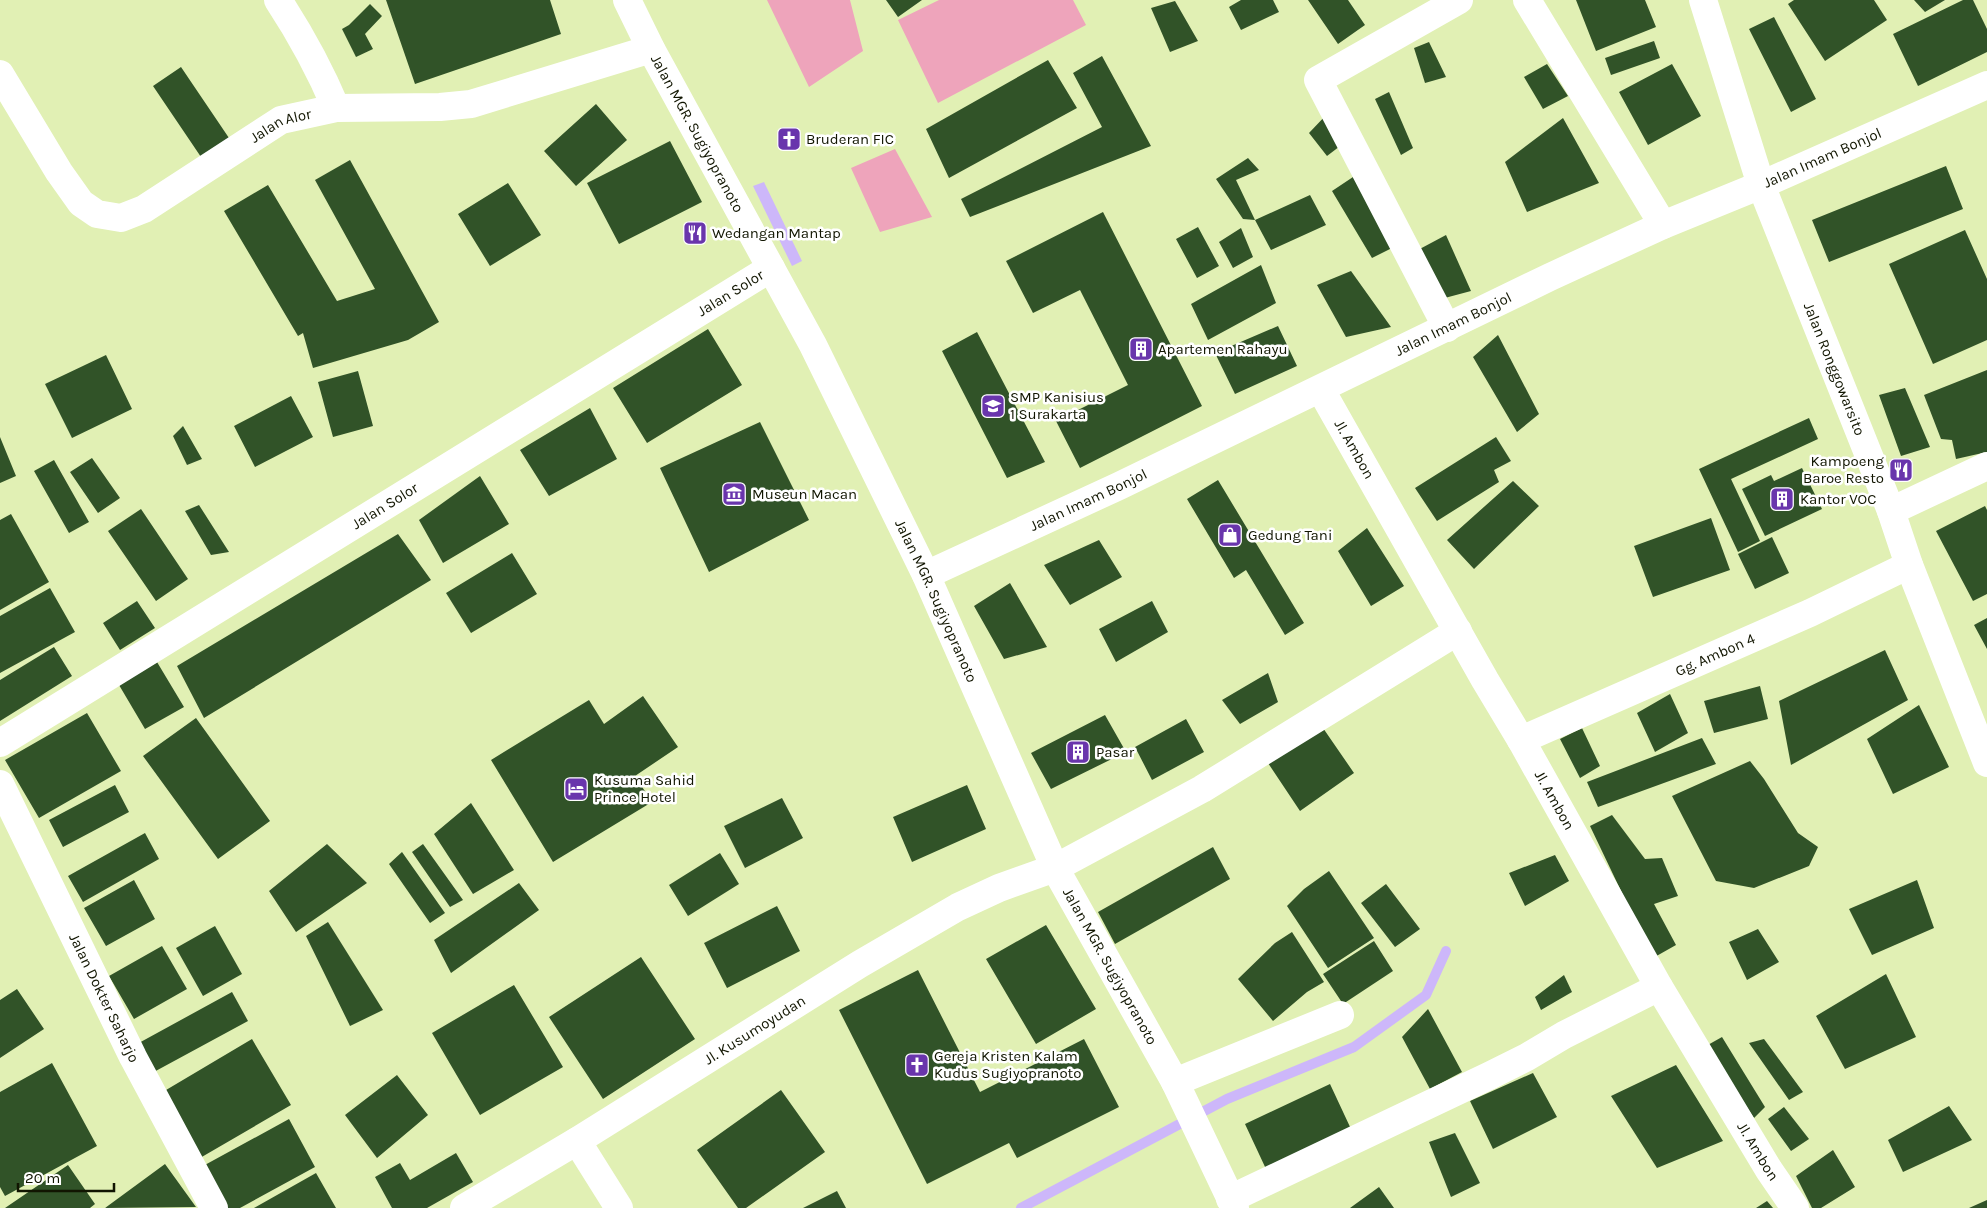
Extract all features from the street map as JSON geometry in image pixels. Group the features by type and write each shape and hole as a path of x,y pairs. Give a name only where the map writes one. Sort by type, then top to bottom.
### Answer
{"street":[{"path":"278,0 306,44 336,108"},
{"name":"Jalan MGR. Sugiyopranoto","path":"627,0 651,49 813,345 926,575 1055,868 1175,1082 1233,1203"},
{"path":"1447,328 1318,80 1459,0"},
{"path":"1527,0 1664,225"},
{"name":"Jalan Ronggowarsito","path":"1703,0 1761,185 1891,511 1909,565 1987,763"},
{"name":"Jalan Alor","path":"0,74 60,172 81,202 97,214 121,218 144,209 281,120 336,108 440,107 471,104 651,49"},
{"name":"Jalan Imam Bonjol","path":"926,575 1321,390 1664,225 1761,185 1987,85"},
{"name":"Jalan Solor","path":"0,742 771,268"},
{"name":"Jl. Ambon","path":"1321,390 1659,987 1769,1170 1795,1208"},
{"path":"1891,511 1987,466"},
{"name":"Gg. Ambon 4","path":"1509,720 1810,613 1909,565"},
{"name":"Jl. Kusumoyudan","path":"464,1208 577,1141 844,974 958,907 999,888 1055,868 1202,789 1458,631"},
{"name":"Jalan Dokter Saharjo","path":"3,798 132,1057 214,1208"},
{"path":"1233,1203 1527,1057 1564,1035 1659,987"},
{"path":"1175,1082 1340,1015"},
{"path":"577,1141 619,1208"}],"shaded area":[{"path":"767,0 850,0 863,51 809,87"},
{"path":"939,0 1073,0 1086,25 938,103 898,20"},
{"path":"895,149 932,217 880,232 851,168"},
{"path":"764,182 802,261 792,266 753,186"}],"building":[{"path":"386,0 550,0 561,34 415,84"},
{"path":"886,0 922,0 898,17"},
{"path":"1241,0 1273,0 1279,12 1241,30 1229,7"},
{"path":"1308,0 1348,0 1365,25 1338,44"},
{"path":"1576,0 1645,0 1656,27 1596,51"},
{"path":"1794,0 1874,0 1887,20 1825,61 1788,4"},
{"path":"1914,0 1945,0 1925,12"},
{"path":"1963,0 1973,0 1987,29 1987,52 1918,86 1893,34"},
{"path":"1175,1 1198,41 1170,52 1151,8"},
{"path":"370,4 382,16 365,34 373,49 356,57 342,29 349,25"},
{"path":"1774,17 1816,99 1791,112 1749,29"},
{"path":"1654,41 1660,58 1611,75 1605,58"},
{"path":"1429,42 1446,77 1425,83 1414,48"},
{"path":"1102,56 1151,146 970,217 961,199 1102,127 1073,73"},
{"path":"1048,60 1077,108 949,178 926,129"},
{"path":"1547,64 1568,96 1543,109 1524,77"},
{"path":"1672,64 1701,116 1648,145 1619,92"},
{"path":"181,67 229,138 201,157 153,86"},
{"path":"1389,92 1413,148 1401,155 1375,99"},
{"path":"596,104 627,140 576,186 544,151"},
{"path":"1328,113 1348,140 1327,156 1309,133"},
{"path":"1563,118 1599,183 1527,212 1505,162"},
{"path":"670,141 702,202 619,244 587,183"},
{"path":"1248,158 1259,170 1236,180 1255,220 1243,219 1216,179"},
{"path":"350,160 439,322 408,340 313,368 303,333 298,336 224,211 268,185 337,301 375,289 315,180"},
{"path":"1946,166 1963,209 1829,262 1812,220"},
{"path":"1353,177 1394,247 1372,258 1332,191"},
{"path":"508,183 541,235 490,266 458,214"},
{"path":"1310,195 1326,225 1271,250 1255,220"},
{"name":"Apartemen Rahayu","path":"1103,212 1202,406 1080,468 1056,421 1128,385 1080,290 1033,313 1006,261"},
{"path":"1198,227 1219,266 1197,278 1176,239"},
{"path":"1241,228 1253,257 1233,268 1219,242"},
{"path":"1965,230 1987,279 1987,340 1933,364 1889,264"},
{"path":"1446,235 1471,291 1441,299 1416,251"},
{"path":"1261,265 1276,303 1208,340 1191,304"},
{"path":"1351,271 1391,327 1346,337 1317,285"},
{"path":"1278,326 1297,366 1235,394 1215,353"},
{"path":"708,329 742,385 647,443 613,388"},
{"name":"SMP Kanisius 1 Surakarta","path":"977,332 1045,462 1007,478 942,351"},
{"path":"1498,335 1539,414 1517,432 1473,357"},
{"path":"106,355 132,409 72,438 45,384"},
{"path":"1987,370 1987,452 1956,459 1952,440 1941,439 1924,395"},
{"path":"358,371 373,426 333,437 318,382"},
{"path":"1905,388 1930,447 1901,456 1879,395"},
{"path":"291,396 313,437 255,467 234,426"},
{"path":"590,408 617,459 549,496 520,450"},
{"path":"1809,418 1818,439 1731,479 1760,541 1738,552 1699,469"},
{"name":"Museun Macan","path":"760,422 809,520 709,572 660,468"},
{"path":"183,426 202,459 187,465 173,436"},
{"path":"0,437 16,476 0,483"},
{"path":"1496,437 1511,461 1494,470 1499,482 1437,521 1415,488"},
{"path":"92,458 120,498 98,513 70,472"},
{"path":"54,460 89,522 69,533 34,471"},
{"name":"Kantor VOC","path":"1802,468 1822,509 1765,536 1742,489 1771,475 1774,481"},
{"path":"480,476 509,524 443,563 419,520"},
{"name":"Gedung Tani","path":"1218,480 1304,623 1285,635 1246,570 1234,578 1187,499"},
{"path":"1513,481 1539,506 1474,569 1447,540"},
{"path":"199,505 229,552 211,555 185,511"},
{"path":"1985,506 1987,510 1987,594 1973,601 1936,531"},
{"path":"141,509 188,579 156,601 108,531"},
{"path":"11,514 49,582 0,610 0,520"},
{"path":"1711,518 1730,570 1653,597 1634,546"},
{"path":"1367,528 1404,586 1371,606 1338,551"},
{"path":"398,534 431,580 204,718 177,666"},
{"path":"1772,537 1789,573 1755,589 1738,554"},
{"path":"1099,540 1122,577 1070,605 1044,565"},
{"path":"512,553 537,594 471,633 446,593"},
{"path":"1010,583 1047,647 1004,659 974,606"},
{"path":"50,588 75,632 0,673 0,616"},
{"path":"137,601 155,628 120,650 103,623"},
{"path":"1152,601 1168,632 1116,662 1099,629"},
{"path":"1987,618 1987,649 1974,625"},
{"path":"54,647 72,676 0,721 0,680"},
{"path":"1885,650 1908,700 1791,765 1779,701"},
{"path":"157,662 184,707 145,729 119,685"},
{"path":"1268,673 1278,702 1240,724 1222,700"},
{"path":"1760,686 1768,719 1714,733 1704,701"},
{"path":"1670,694 1688,733 1655,752 1637,713"},
{"name":"Kusuma Sahid Prince Hotel","path":"643,696 678,747 635,776 652,802 553,862 491,760 589,700 604,724"},
{"path":"1919,705 1949,767 1893,794 1867,739"},
{"path":"87,713 121,771 39,818 5,760"},
{"name":"Pasar","path":"1105,715 1126,752 1051,789 1031,753"},
{"path":"196,718 270,821 218,859 143,756"},
{"path":"1186,719 1204,752 1152,780 1135,747"},
{"path":"1323,728 1354,773 1300,811 1268,763"},
{"path":"1582,728 1600,766 1580,778 1560,739"},
{"path":"1702,738 1716,764 1598,807 1587,782"},
{"path":"1750,761 1764,779 1798,833 1818,847 1809,866 1754,888 1716,881 1672,796"},
{"path":"115,785 129,812 63,847 49,820"},
{"path":"967,785 986,829 912,862 893,817"},
{"path":"782,798 803,838 745,868 724,826"},
{"path":"471,803 514,870 473,894 434,834"},
{"path":"1612,815 1645,859 1662,858 1678,896 1654,904 1676,945 1653,958 1590,826"},
{"path":"145,833 159,859 83,902 68,876"},
{"path":"327,844 367,883 296,932 269,891"},
{"path":"423,844 463,900 450,907 412,852"},
{"path":"1213,847 1230,879 1115,944 1098,912"},
{"path":"402,852 445,913 430,923 389,864"},
{"path":"720,853 739,884 688,916 669,885"},
{"path":"1555,855 1569,881 1525,906 1509,873"},
{"path":"1329,871 1374,938 1328,968 1287,906 1304,889"},
{"path":"134,880 155,919 106,946 84,908"},
{"path":"1917,880 1934,928 1872,955 1849,909"},
{"path":"519,883 539,910 451,973 434,940"},
{"path":"1386,884 1420,929 1395,947 1361,903"},
{"path":"777,906 800,951 727,988 704,943"},
{"path":"328,922 383,1010 350,1026 306,936"},
{"path":"1046,925 1096,1009 1036,1044 986,959"},
{"path":"215,926 242,974 203,996 176,948"},
{"path":"1758,929 1779,962 1747,980 1729,942"},
{"path":"1292,932 1324,982 1307,992 1273,1021 1238,979 1275,943"},
{"path":"1374,941 1393,971 1343,1004 1323,974"},
{"path":"162,946 187,989 134,1019 109,976"},
{"path":"641,957 695,1039 603,1099 549,1017"},
{"name":"Gereja Kristen Kalam Kudus Sugiyopranoto","path":"918,970 980,1092 1084,1039 1119,1107 1017,1158 1009,1143 927,1184 839,1010"},
{"path":"1886,974 1916,1037 1845,1069 1816,1016"},
{"path":"1564,975 1572,992 1541,1010 1535,997"},
{"path":"514,985 563,1067 480,1115 432,1033"},
{"path":"17,989 44,1029 0,1058 0,1000"},
{"path":"232,992 248,1021 152,1073 137,1044"},
{"path":"1428,1009 1462,1072 1430,1089 1402,1037"},
{"path":"1722,1037 1765,1107 1754,1118 1706,1046"},
{"path":"252,1039 291,1105 200,1158 161,1093"},
{"path":"1764,1039 1803,1092 1789,1100 1749,1043"},
{"path":"52,1063 97,1146 5,1196 0,1187 0,1092"},
{"path":"1676,1065 1723,1141 1657,1168 1611,1096"},
{"path":"1533,1073 1557,1117 1493,1149 1470,1101"},
{"path":"397,1075 428,1115 377,1158 345,1115"},
{"path":"1330,1084 1351,1129 1266,1169 1245,1124"},
{"path":"781,1090 825,1152 746,1208 738,1208 697,1150"},
{"path":"1949,1106 1972,1140 1903,1172 1888,1140"},
{"path":"1784,1107 1809,1139 1791,1151 1768,1119"},
{"path":"289,1119 315,1167 240,1208 226,1208 203,1166"},
{"path":"1455,1133 1480,1183 1451,1197 1429,1142"},
{"path":"1833,1150 1855,1187 1821,1208 1812,1208 1796,1176"},
{"path":"456,1153 473,1182 427,1208 392,1208 375,1177 400,1163 410,1180"},
{"path":"165,1164 196,1207 105,1208"},
{"path":"68,1165 95,1204 90,1208 5,1208"},
{"path":"316,1173 336,1208 254,1208"},
{"path":"1379,1187 1394,1208 1350,1208"},
{"path":"837,1191 846,1208 803,1208"},
{"path":"1987,1200 1987,1208 1969,1208"},
{"path":"1767,1201 1773,1208 1756,1208"}],"waterway":[{"path":"1021,1208 1227,1099 1354,1047 1426,995 1446,951"}],"place":[{"name":"Bruderan FIC","path":"789,139"},
{"name":"Wedangan Mantap","path":"695,233"},
{"name":"Apartemen Rahayu","path":"1141,349"},
{"name":"SMP Kanisius 1 Surakarta","path":"993,406"},
{"name":"Kampoeng Baroe Resto","path":"1901,470"},
{"name":"Museun Macan","path":"734,494"},
{"name":"Kantor VOC","path":"1782,499"},
{"name":"Gedung Tani","path":"1230,535"},
{"name":"Pasar","path":"1078,752"},
{"name":"Kusuma Sahid Prince Hotel","path":"576,789"},
{"name":"Gereja Kristen Kalam Kudus Sugiyopranoto","path":"917,1065"}]}
